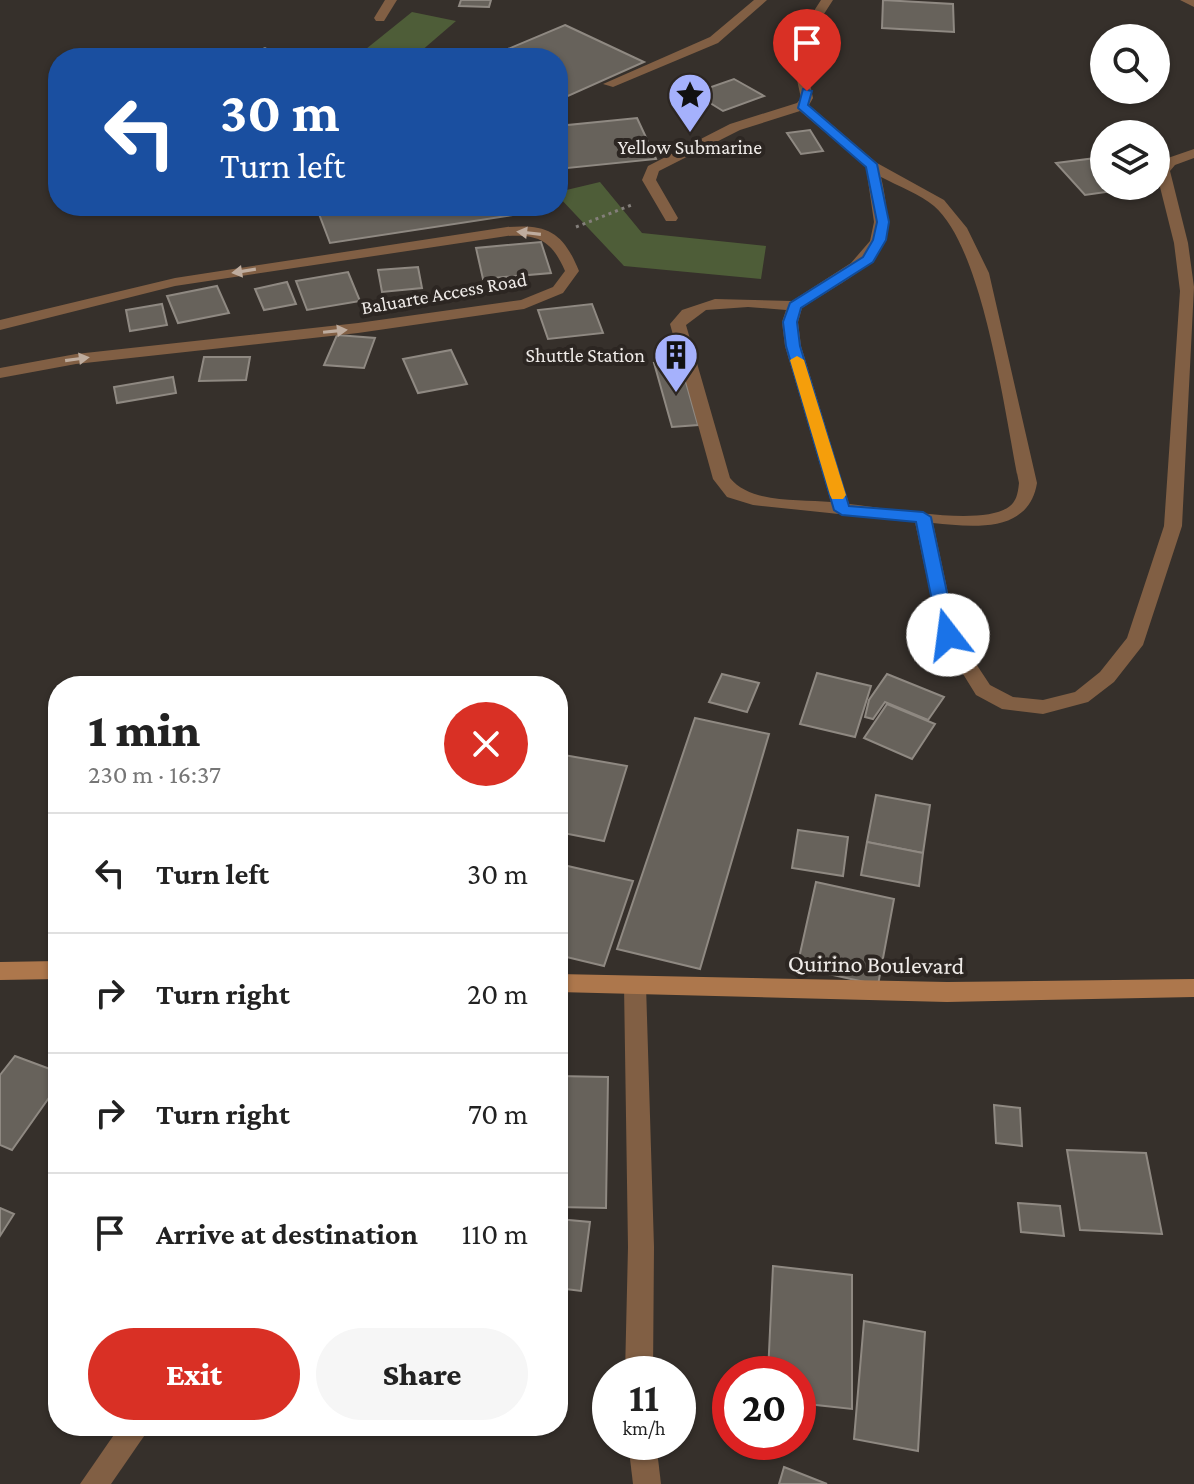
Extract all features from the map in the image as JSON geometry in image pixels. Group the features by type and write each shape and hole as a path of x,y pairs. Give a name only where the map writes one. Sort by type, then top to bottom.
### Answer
{"main road":[{"path":"0,971 48,970"},
{"name":"Quirino Boulevard","path":"568,983 947,992 1194,988"}],"street":[{"path":"380,18 391,0"},
{"path":"609,84 714,40 761,0"},
{"path":"671,218 655,196 649,180 653,169 735,127 802,106 807,98 796,48 827,0"},
{"path":"1186,0 1194,3"},
{"path":"802,106 872,166 939,203 960,228 982,273 1028,483 1028,498 1020,509 1006,516 986,521 753,500 733,493 722,479 678,324 686,311 702,305 795,306 868,260 880,240 882,209 872,166"},
{"path":"923,517 948,635 983,690 1009,704 1043,707 1081,697 1107,677 1136,640 1173,526 1187,291 1181,243 1163,171 1170,162 1194,153"},
{"name":"Baluarte Access Road","path":"0,325 175,282 522,230 553,236 563,244 572,271 558,290 524,304 358,328 76,359 0,373"},
{"path":"795,306 790,322 793,346 842,510"},
{"path":"635,985 639,1356"},
{"path":"94,1484 130,1436"},
{"path":"644,1460 647,1484"}],"path":[{"path":"553,236 655,196"}],"green space":[{"path":"412,12 456,21 425,48 367,48"},
{"path":"600,182 642,233 766,246 761,279 624,266 568,207 568,190"}],"building":[{"path":"461,0 491,0 489,7 459,6"},
{"path":"883,0 953,4 954,32 882,28"},
{"path":"565,25 644,62 568,96 568,48 510,48"},
{"path":"734,79 764,96 723,111 694,93"},
{"path":"637,118 656,159 568,168 568,125"},
{"path":"810,130 823,151 801,154 787,133"},
{"path":"1090,159 1090,194 1085,195 1056,163"},
{"path":"320,216 507,216 330,243"},
{"path":"541,242 551,273 483,279 476,248"},
{"path":"418,267 422,288 382,292 378,270"},
{"path":"348,272 360,301 307,310 296,281"},
{"path":"287,282 296,304 264,310 255,289"},
{"path":"217,286 229,313 178,323 167,296"},
{"path":"162,304 167,325 130,331 126,310"},
{"path":"592,304 603,333 548,339 538,310"},
{"path":"337,335 375,338 364,368 324,365"},
{"path":"451,350 467,384 418,393 403,359"},
{"path":"204,357 250,357 246,380 199,381"},
{"name":"Shuttle Station","path":"680,361 698,425 672,427 654,363"},
{"path":"173,377 176,393 117,403 114,387"},
{"path":"817,673 871,686 855,737 800,724"},
{"path":"722,674 759,683 747,712 709,702"},
{"path":"887,674 944,697 928,720 885,702 873,719 865,717 869,700"},
{"path":"887,704 935,724 912,759 864,738"},
{"path":"695,718 769,734 700,969 617,949"},
{"path":"568,756 627,766 604,841 568,834"},
{"path":"876,795 930,805 923,853 867,842"},
{"path":"798,830 848,837 843,876 792,868"},
{"path":"867,842 923,853 919,886 861,875"},
{"path":"568,866 633,881 604,966 568,957"},
{"path":"816,882 894,899 878,985 797,967"},
{"path":"15,1056 48,1068 48,1099 12,1150 0,1145 0,1075"},
{"path":"568,1076 608,1077 606,1208 568,1207"},
{"path":"994,1105 1020,1108 1022,1146 996,1143"},
{"path":"1067,1150 1146,1153 1162,1234 1080,1230"},
{"path":"1018,1203 1060,1206 1064,1236 1021,1232"},
{"path":"0,1208 14,1214 0,1236"},
{"path":"568,1220 590,1222 581,1291 568,1289"},
{"path":"773,1266 852,1275 852,1409 816,1405 816,1356 769,1356"},
{"path":"864,1321 925,1332 918,1451 854,1439"},
{"path":"784,1467 827,1484 779,1484"}],"slow traffic":[{"path":"797,360 838,495"}],"place":[{"name":"Yellow Submarine","path":"690,134"},
{"name":"Shuttle Station","path":"676,394"}],"route":[{"path":"807,91 802,106 872,166 883,222 880,240 868,260 795,306 790,322 793,346 842,510 923,517 948,635"}]}
